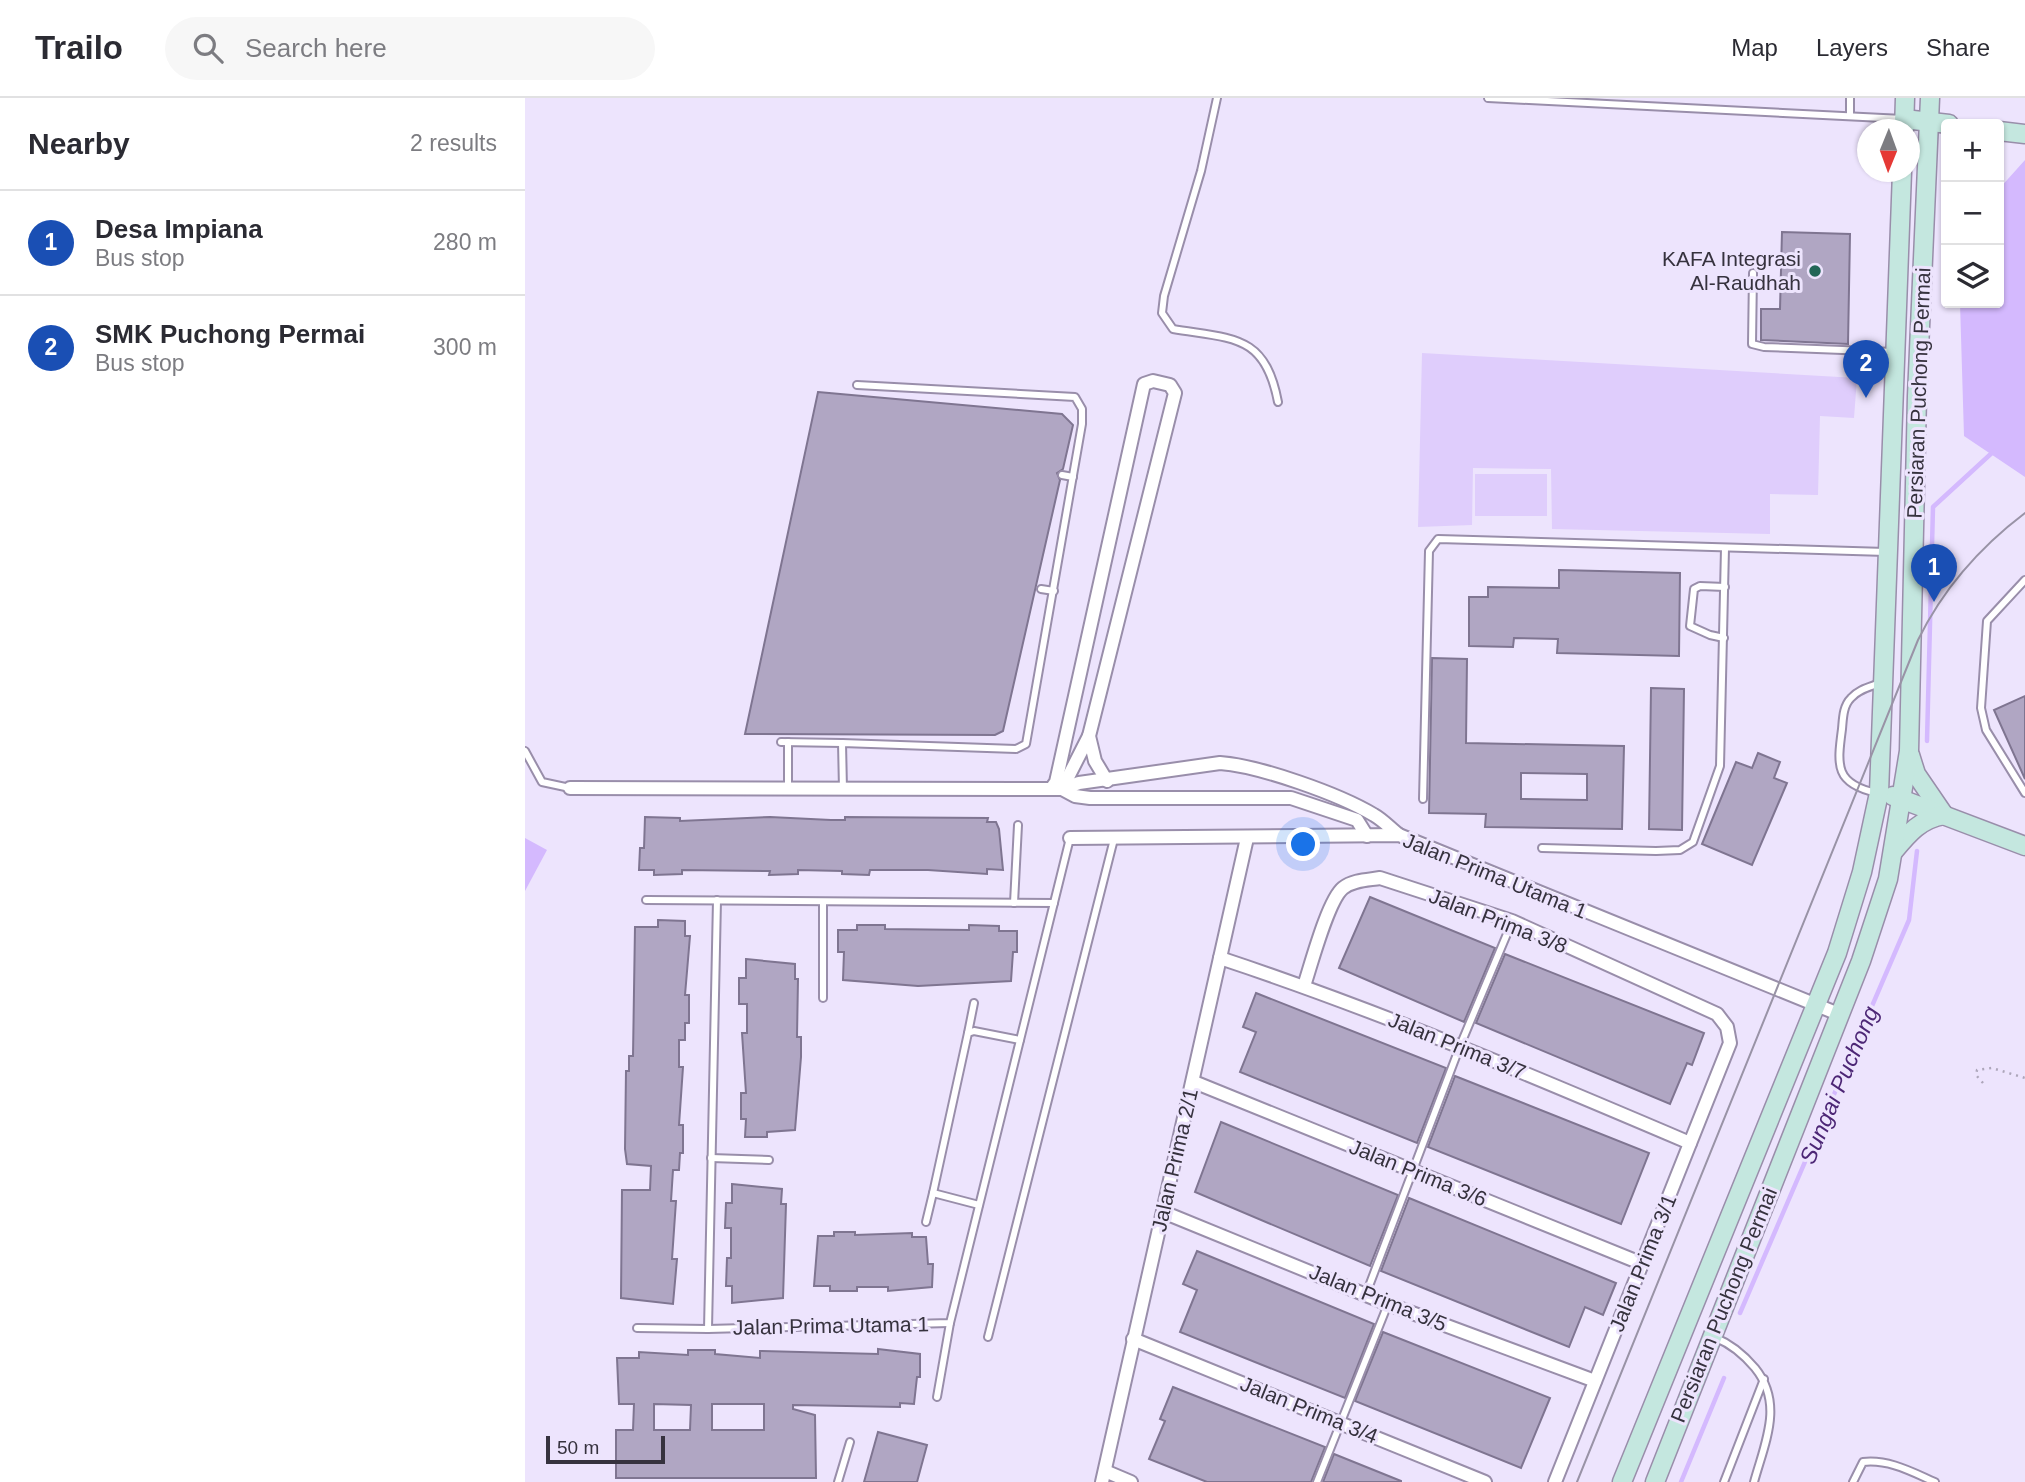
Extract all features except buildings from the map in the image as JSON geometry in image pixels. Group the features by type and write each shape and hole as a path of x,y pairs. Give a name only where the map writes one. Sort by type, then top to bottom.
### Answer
{"main road":[{"path":"1904,119 1905,98"},
{"name":"Persiaran Puchong Permai","path":"1655,1482 1710,1337 1841,1015 1888,878 1909,751 1917,396 1930,98"},
{"path":"1920,123 1941,123"},
{"path":"2004,132 2025,134"},
{"name":"Persiaran Puchong Permai","path":"1622,1482 1837,953 1862,872 1879,793 1902,182"},
{"path":"1909,751 1916,774 1944,815"},
{"path":"1879,793 1901,797 2025,846"},
{"path":"1893,852 1911,830 1931,817 1944,815"},
{"path":"1685,1329 1710,1337"}],"street":[{"path":"1153,381 1170,385 1175,393 1090,736 1057,789 1056,782 1144,384 1153,381"},
{"path":"1090,736 1095,761 1107,780"},
{"path":"570,788 1057,789 1079,783 1188,766 1243,765 1364,810 1399,835"},
{"path":"1057,789 1090,798 1291,798 1357,820 1367,836"},
{"name":"Jalan Prima Utama 1","path":"1070,838 1399,835 1841,1015"},
{"name":"Jalan Prima 2/1","path":"1104,1476 1247,838"},
{"name":"Jalan Prima 3/8","path":"1304,986 1327,917 1341,889 1358,881 1380,878 1512,922 1717,1014 1727,1027 1730,1043"},
{"name":"Jalan Prima 3/7","path":"1220,958 1304,986 1461,1046 1690,1143"},
{"name":"Jalan Prima 3/1","path":"1555,1482 1730,1043"},
{"name":"Jalan Prima 3/6","path":"1193,1082 1643,1264"},
{"name":"Jalan Prima 3/5","path":"1163,1212 1388,1304 1595,1381"},
{"name":"Jalan Prima 3/4","path":"1133,1339 1485,1482"},
{"path":"1104,1476 1131,1482"}],"lane":[{"path":"1217,98 1202,171 1164,296 1162,313 1173,329 1217,336 1254,347 1264,359 1274,380 1278,402"},
{"path":"1489,98 1646,102 1870,119"},
{"path":"1850,98 1850,116"},
{"path":"1753,274 1752,344 1764,347 1896,352"},
{"path":"788,788 785,742 1016,749 1026,744 1054,591 1082,424 1082,409 1075,397 857,385"},
{"path":"945,391 945,400"},
{"path":"1062,475 1073,477"},
{"path":"1423,799 1429,551 1438,540 1458,538 1888,552"},
{"path":"1542,848 1656,851 1680,850 1693,842 1720,766 1725,548"},
{"path":"2025,580 1987,621 1980,708 1986,730 2025,793"},
{"path":"1724,638 1690,626 1690,608 1694,589 1700,586 1725,587"},
{"path":"1041,589 1054,591"},
{"path":"1879,793 1849,784 1842,774 1838,758 1844,710 1850,698 1862,689 1883,682"},
{"path":"842,743 843,789"},
{"path":"525,751 542,782 570,788"},
{"path":"1014,903 1018,825"},
{"name":"Jalan Prima Utama 1","path":"717,900 708,1329 950,1323 1070,838"},
{"path":"988,1337 1114,839"},
{"path":"646,900 1054,903"},
{"path":"823,903 823,998"},
{"path":"1366,1294 1412,1170 1512,922"},
{"path":"926,1222 974,1003"},
{"path":"968,1033 974,1031 1020,1040"},
{"path":"711,1158 769,1160"},
{"path":"933,1193 979,1205"},
{"path":"1317,1482 1388,1304"},
{"path":"937,1397 950,1323"},
{"path":"637,1328 708,1329"},
{"path":"1710,1337 1737,1350 1764,1379 1772,1400 1772,1416 1754,1482"},
{"path":"1724,1482 1764,1379"},
{"path":"838,1482 850,1442"},
{"path":"1853,1482 1863,1462 1874,1460 1889,1463 1924,1480 1935,1482"}],"path":[{"path":"1983,1083 1976,1075 1977,1070 1992,1068 2025,1077"}],"shaded area":[{"path":"2025,160 2025,477 1964,436 1960,308 2004,308 2004,183"},
{"path":"1422,353 1857,378 1854,418 1820,416 1818,495 1770,494 1770,534 1552,529 1551,469 1473,468 1472,525 1418,527"},
{"path":"1475,474 1547,474 1547,516 1475,516"},
{"path":"525,838 547,850 525,891"}],"waterway":[{"name":"Sungai Puchong","path":"1927,741 1933,507 1994,451"},
{"name":"Sungai Puchong","path":"1740,1313 1909,920 1917,851"},
{"name":"Sungai Puchong","path":"1681,1482 1724,1378"}],"tram line":[{"path":"1577,1482 1918,640 1939,603 1964,570 1993,540 2025,513"}],"place":[{"name":"KAFA Integrasi Al-Raudhah","path":"1815,271"},
{"name":"SMK Puchong Permai","path":"1866,398"},
{"name":"Desa Impiana","path":"1934,602"}]}
